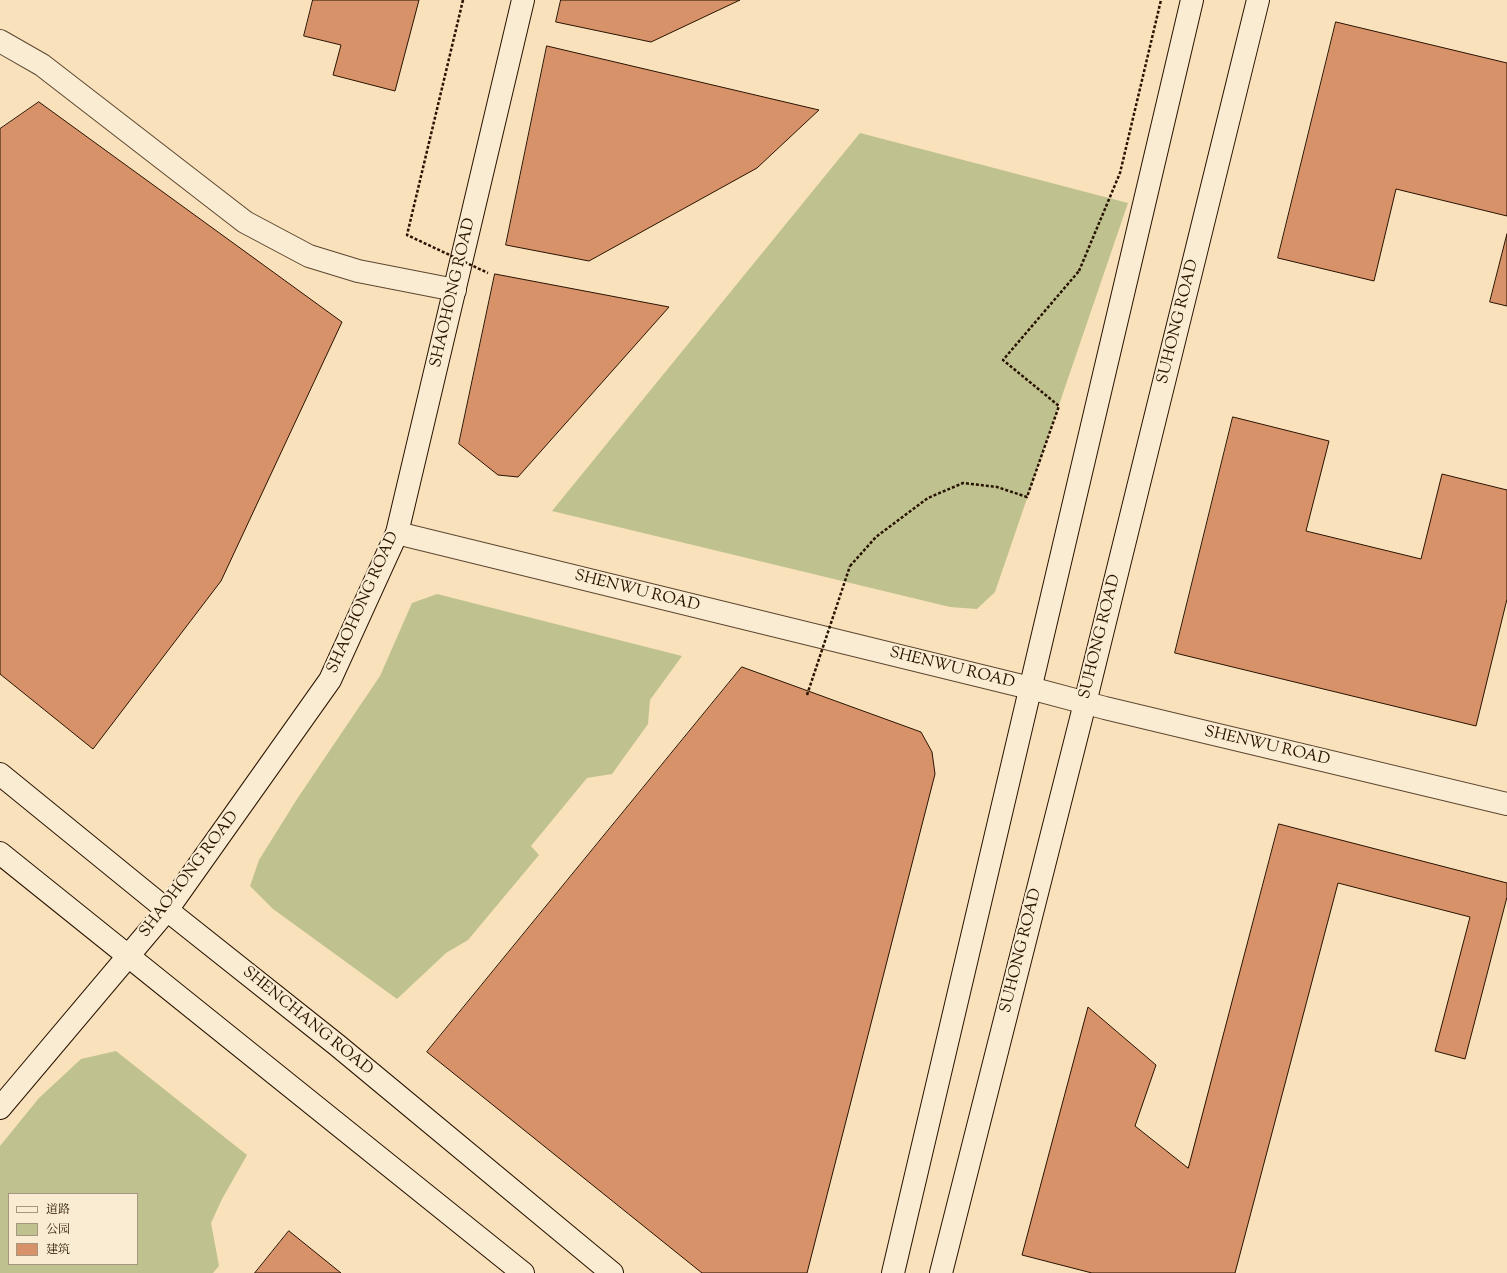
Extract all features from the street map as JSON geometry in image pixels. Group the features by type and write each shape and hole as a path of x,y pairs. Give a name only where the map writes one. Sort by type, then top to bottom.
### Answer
{"main road":[{"name":"SHAOHONG ROAD","path":"0,1108 167,910 330,680 397,533 523,0"},
{"path":"893,1273 1192,0"},
{"name":"SUHONG ROAD","path":"941,1273 1085,703 1258,0"},
{"path":"0,41 42,65 245,222 309,256 358,271 455,290"},
{"name":"SHENWU ROAD","path":"397,533 1030,688 1085,703 1507,804"},
{"name":"SHENCHANG ROAD","path":"0,774 167,910 337,1045 612,1273"},
{"path":"0,853 523,1273"}],"path":[{"path":"463,0 407,235 488,272"},
{"path":"807,695 850,566 876,537 928,498 963,482 997,487 1027,497 1059,406 1002,360 1079,271 1120,173 1161,0"}],"green space":[{"path":"860,133 1128,203 995,592 977,609 950,607 552,511"},
{"path":"437,594 682,656 650,700 648,724 612,774 587,778 531,846 539,855 468,940 446,953 397,999 273,909 250,886 259,860 297,799 380,676 412,603"},
{"path":"116,1051 247,1155 222,1199 211,1223 219,1266 213,1273 0,1273 0,1146 39,1098 81,1059"}],"building":[{"path":"313,0 419,0 395,91 333,75 341,45 304,36"},
{"path":"561,0 740,0 651,42 556,22"},
{"path":"1336,22 1507,63 1507,216 1396,189 1374,281 1278,258"},
{"path":"547,46 819,110 757,168 589,261 506,245"},
{"path":"39,102 342,322 221,581 93,749 0,674 0,129"},
{"path":"1507,234 1507,306 1490,302"},
{"path":"495,274 669,307 518,477 498,475 459,444"},
{"path":"1233,417 1329,441 1306,531 1421,559 1442,474 1507,490 1507,599 1476,726 1175,653"},
{"path":"742,667 921,732 932,752 935,774 807,1273 702,1273 427,1052"},
{"path":"1279,824 1507,883 1507,897 1465,1059 1435,1051 1470,917 1338,883 1235,1273 1092,1273 1022,1255 1088,1007 1156,1065 1135,1126 1188,1168"},
{"path":"289,1231 341,1273 255,1273"}]}
